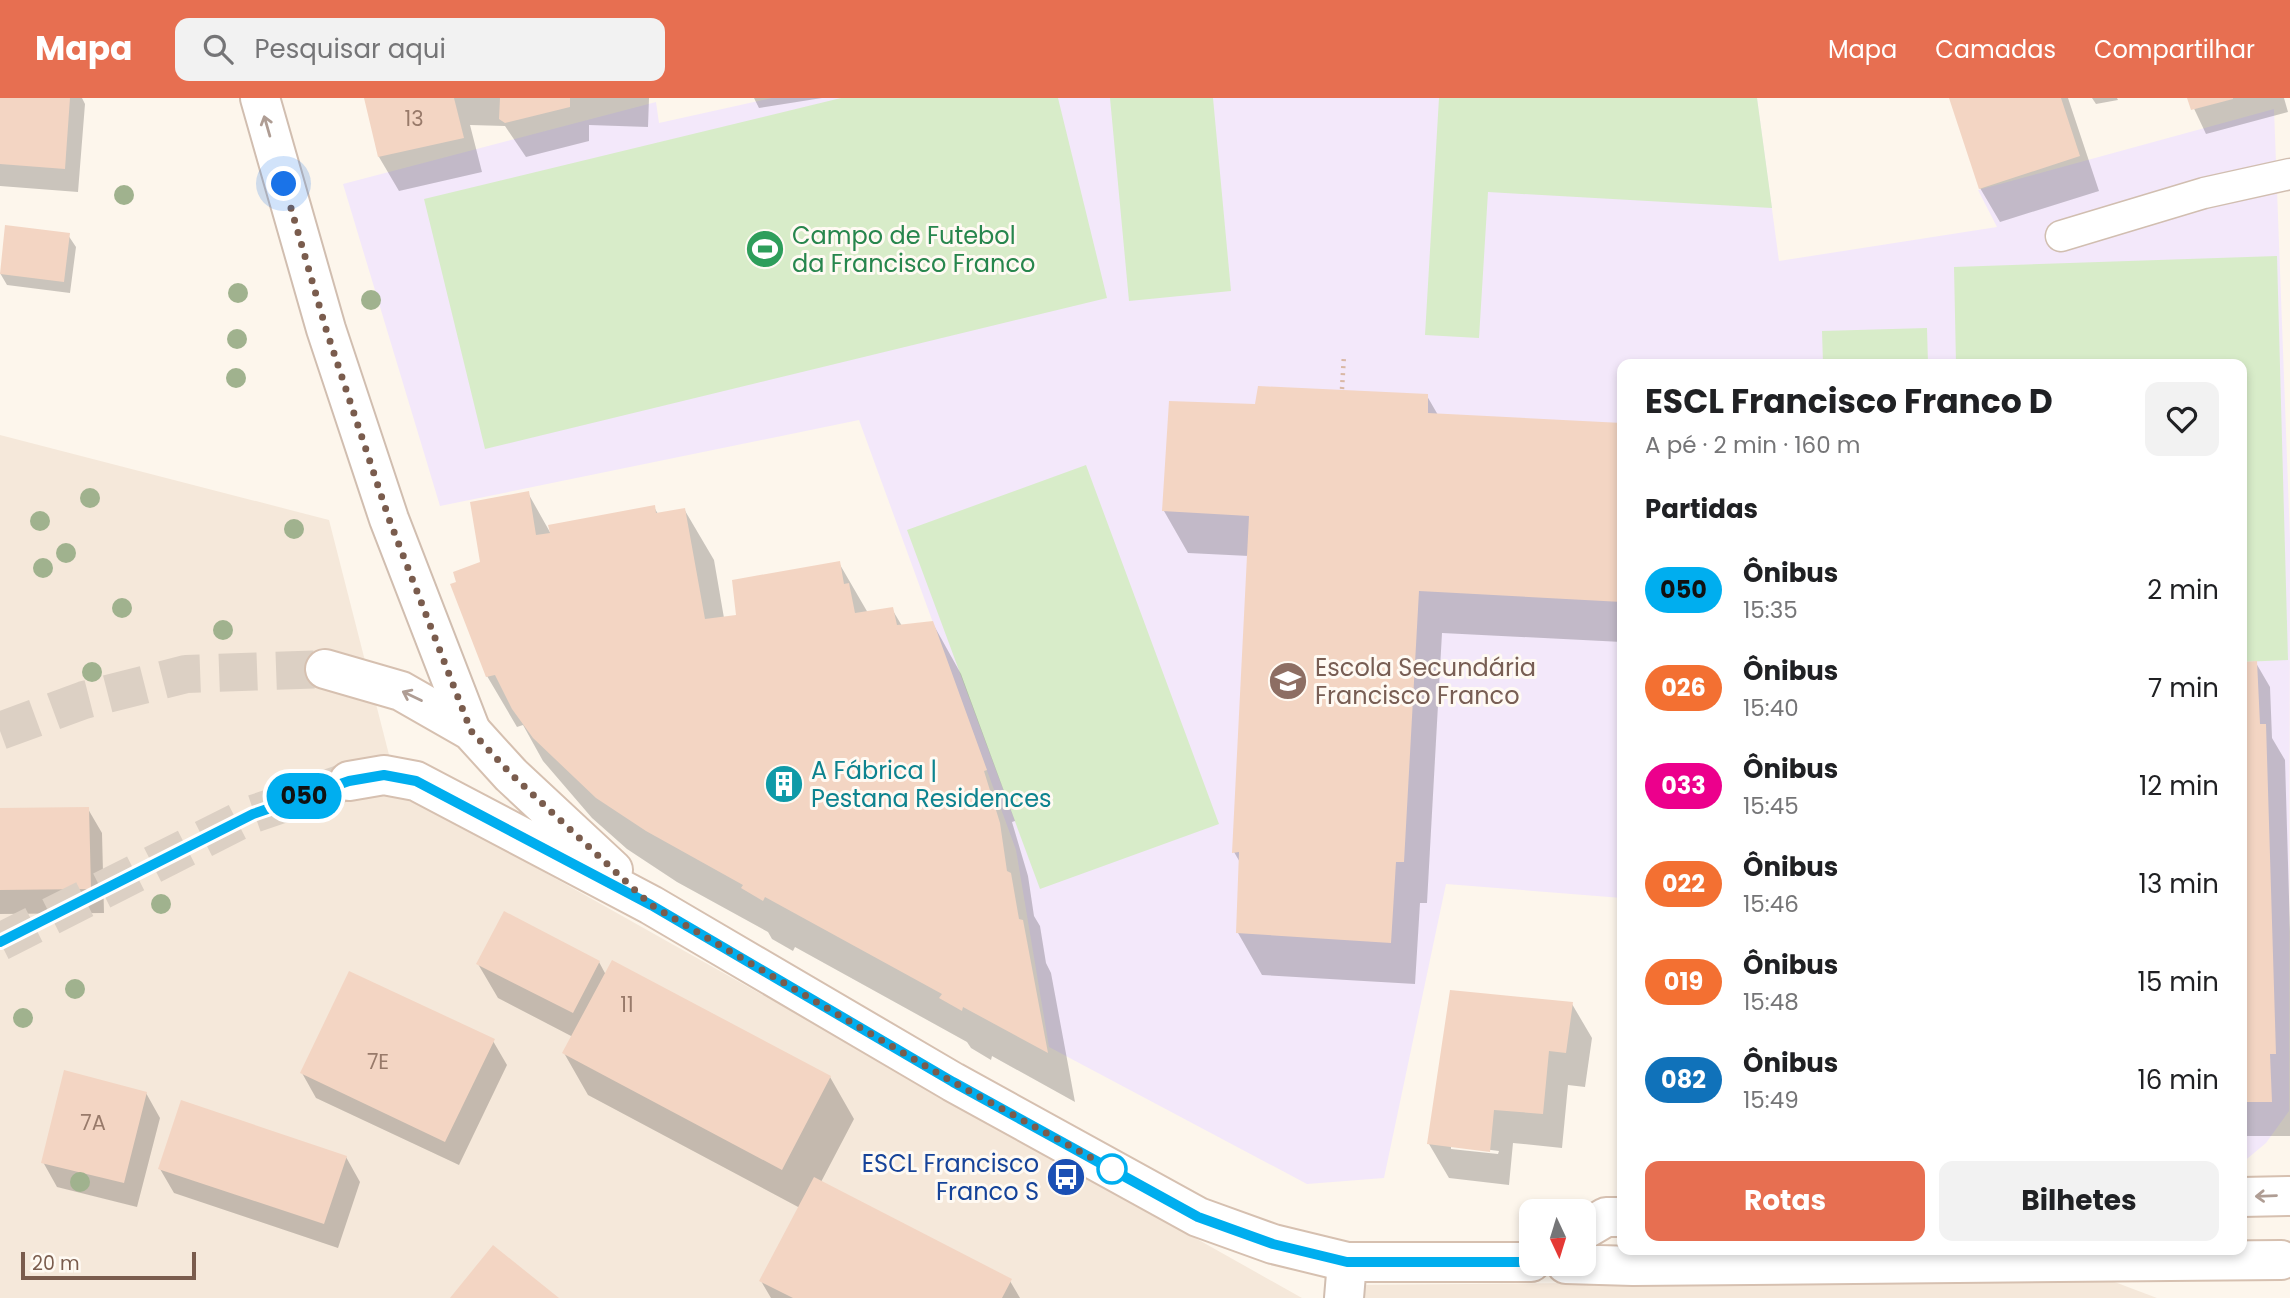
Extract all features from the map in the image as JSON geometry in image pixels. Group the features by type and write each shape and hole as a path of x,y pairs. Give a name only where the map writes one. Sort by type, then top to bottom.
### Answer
{"main road":[{"path":"261,98 326,329 389,519 471,731"},
{"path":"325,669 401,691 471,731 512,775 651,905"},
{"path":"349,781 384,775 416,781 651,905 953,1082 1198,1217 1273,1244 1346,1280 1519,1262"},
{"path":"2247,1197 2290,1196"},
{"path":"1596,1223 1606,1217 1617,1217"},
{"path":"1596,1265 2281,1260"}],"lane":[{"path":"2061,236 2204,193 2290,174"}],"path":[{"path":"1342,389 1344,355"}],"shaded area":[{"name":"Escola Secundária Francisco Franco","path":"772,98 1757,98 1779,261 1997,227 1978,190 2274,109 2290,539 2289,1111 2266,1143 2247,1159 2247,359 1617,359 1617,898 1446,884 1384,1178 1307,1184 1049,1047 1016,850 859,420 440,506 343,184 656,102 659,123"},
{"path":"0,435 329,520 398,790 1302,1298 0,1298"},
{"path":"2104,1278 2157,1298 1355,1298 1354,1285"}],"green space":[{"name":"Campo de Futebol da Francisco Franco","path":"841,98 1058,98 1107,298 485,449 424,199"},
{"path":"1110,98 1213,98 1231,291 1129,301"},
{"path":"1439,98 1757,98 1772,208 1488,192 1479,338 1425,335"},
{"path":"2277,256 2288,660 2247,662 2247,359 1956,359 1954,267"},
{"path":"1927,328 1928,359 1823,359 1822,331"},
{"path":"1086,465 1219,824 1040,889 907,530"}],"building":[{"path":"0,98 70,98 65,169 0,164"},
{"path":"364,98 454,98 464,138 378,157"},
{"path":"500,98 570,98 570,107 505,123 499,119"},
{"path":"1949,98 2061,98 2080,156 1979,189"},
{"path":"2187,98 2233,98 2233,99 2191,110"},
{"path":"5,225 70,233 64,282 0,274"},
{"name":"Escola Secundária Francisco Franco","path":"1258,386 1428,394 1428,413 1617,423 1617,602 1419,591 1404,862 1396,862 1391,943 1236,933 1239,852 1232,853 1249,516 1162,511 1169,401 1255,404"},
{"name":"A Fábrica | Pestana Residences","path":"529,491 536,535 550,533 548,525 655,505 656,513 685,508 705,619 736,615 732,580 840,561 844,584 849,583 855,613 893,607 897,625 933,621 987,770 984,771 1000,823 1007,871 1011,873 1019,919 1023,920 1048,1053 963,1007 962,1011 939,998 942,994 765,897 763,901 741,888 743,885 646,831 596,798 533,738 512,709 495,675 486,677 450,584 456,582 453,572 480,562 470,502"},
{"path":"2257,661 2260,724 2266,724 2276,1054 2270,1054 2272,1102 2247,1102 2247,662"},
{"path":"89,807 91,889 0,890 0,808"},
{"path":"504,911 600,961 573,1013 476,964"},
{"path":"612,960 831,1076 782,1170 562,1053"},
{"path":"349,971 495,1039 445,1142 300,1073"},
{"path":"1450,990 1573,1002 1566,1053 1549,1051 1543,1114 1494,1110 1490,1152 1427,1144"},
{"path":"64,1070 147,1092 124,1183 41,1163"},
{"path":"181,1100 347,1156 324,1224 158,1169"},
{"path":"814,1177 1012,1279 1002,1298 793,1298 759,1281"},
{"path":"493,1245 559,1298 450,1298"}],"tunnel":[{"path":"0,731 84,700 186,674 325,669"},
{"path":"0,942 253,814 349,781"}],"bus line":[{"name":"050","path":"0,942 253,814 349,781 384,775 416,781 651,905 953,1082 1198,1217 1273,1244 1347,1262 1519,1262"}],"place":[{"name":"Campo de Futebol da Francisco Franco","path":"765,249"},
{"name":"Escola Secundária Francisco Franco","path":"1288,681"},
{"name":"A Fábrica | Pestana Residences","path":"784,784"},
{"name":"ESCL Francisco Franco S","path":"1066,1177"}],"route":[{"path":"284,184 326,329 389,519 471,731 512,775 651,905 953,1082 1112,1169"}]}
